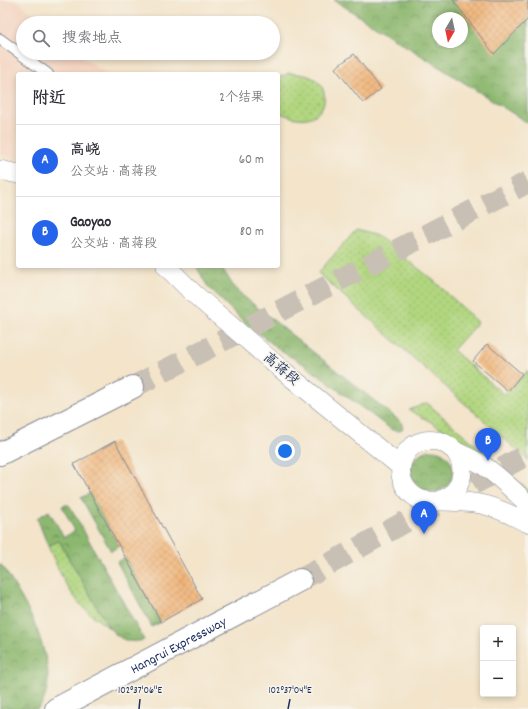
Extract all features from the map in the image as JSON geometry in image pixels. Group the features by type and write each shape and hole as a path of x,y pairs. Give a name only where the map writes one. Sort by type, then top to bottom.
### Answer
{"highway":[{"path":"0,454 133,388"},
{"name":"Hangrui Expressway","path":"56,709 300,580"}],"main road":[{"path":"0,170 16,174"},
{"name":"高蒋段","path":"168,268 193,293 401,467"},
{"path":"440,501 449,496 456,489 461,480 462,470 460,460 448,445 438,441 428,440 418,443 410,449 404,457 401,467 401,477 404,486 411,494 420,500 430,502 440,501 481,504 528,523"},
{"path":"455,452 484,465 528,504"}],"street":[{"path":"0,39 16,51"},
{"path":"29,60 45,72"}],"shaded area":[{"path":"0,0 17,0 35,16 16,16 16,60 87,60 104,72 16,72 16,159 0,154"}],"green space":[{"path":"334,0 528,0 528,123 387,34"},
{"path":"289,73 303,75 316,80 323,89 324,95 323,105 320,110 316,114 307,118 294,118 280,113 280,77"},
{"path":"356,230 377,236 433,280 478,322 453,350 504,395 528,370 528,460 318,273"},
{"path":"197,268 222,268 232,284 243,296 401,422 403,428 400,431 392,430 302,363 284,353 242,320 208,287"},
{"path":"427,403 528,490 528,494 492,462 431,422 409,410"},
{"path":"428,450 436,450 444,453 450,459 453,471 450,483 444,489 436,492 428,492 420,489 414,483 411,475 411,467 414,459 420,453"},
{"path":"90,493 119,546 111,551 81,498"},
{"path":"69,505 71,508 144,640 125,640 109,628 59,541 48,546 37,518 49,511 64,537 75,531 62,506"},
{"path":"59,540 109,628 83,607 58,569 48,546"},
{"path":"125,557 161,622 152,627 117,562"},
{"path":"0,564 4,568 34,622 45,655 48,672 46,695 38,709 0,709"}],"building":[{"path":"453,0 528,0 528,19 494,54 468,20 468,12 462,12"},
{"path":"354,54 381,89 363,103 335,68"},
{"path":"487,344 522,374 508,391 473,361"},
{"path":"115,441 202,599 161,622 74,464"}],"tunnel":[{"path":"133,387 528,182"},
{"path":"300,580 528,454"}],"place":[{"name":"Gaoyao","path":"488,461"},
{"name":"高峣","path":"424,534"}]}
